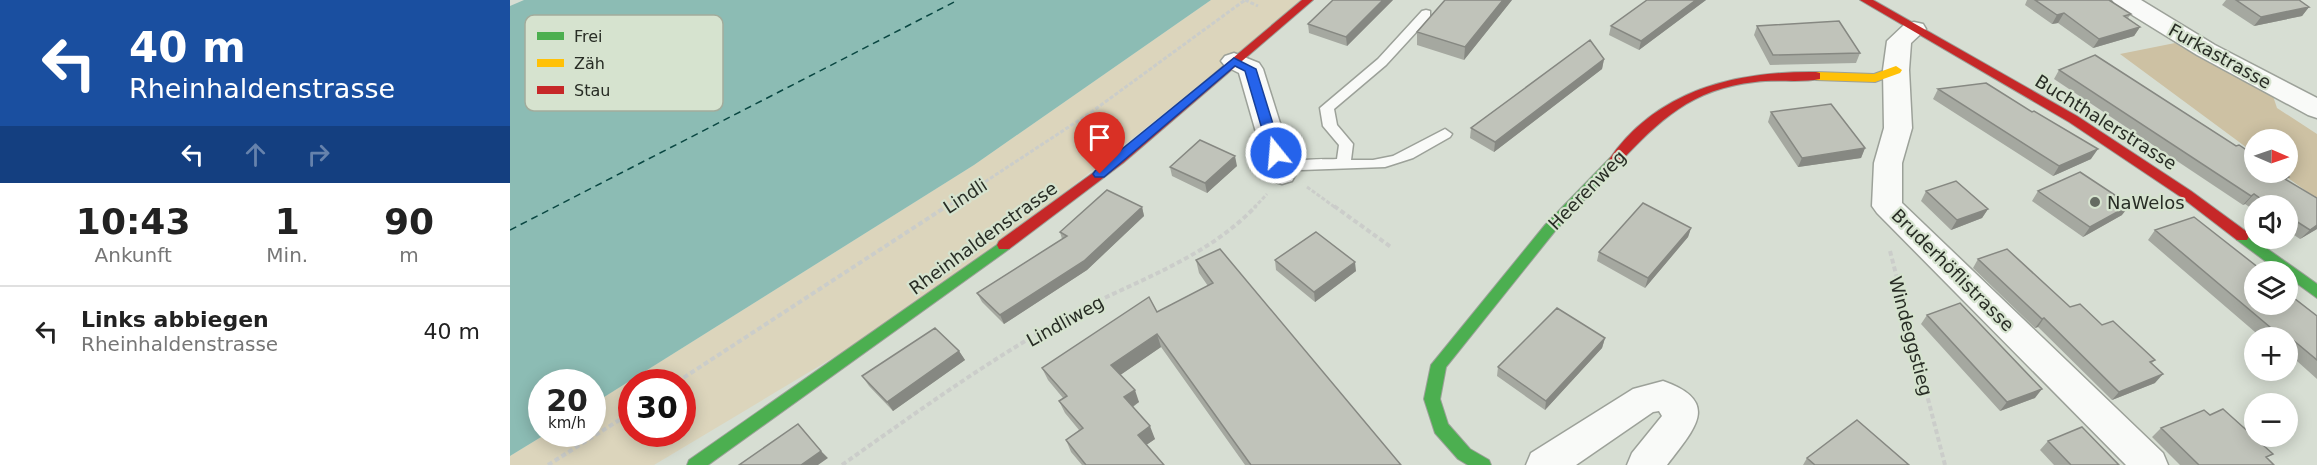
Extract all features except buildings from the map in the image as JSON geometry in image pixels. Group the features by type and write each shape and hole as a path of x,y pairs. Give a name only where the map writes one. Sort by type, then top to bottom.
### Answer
{"street":[{"name":"Rheinhaldenstrasse","path":"695,465 928,301 1109,167 1308,0"},
{"name":"Buchthalerstrasse","path":"1865,0 2073,119 2186,194 2317,292"},
{"name":"Furkastrasse","path":"2124,0 2206,50 2317,109"},
{"name":"Bruderhöflistrasse","path":"1914,29 1899,40 1896,70 1898,128 1888,163 1887,206 2150,465"},
{"path":"1234,61 1250,69 1282,174"},
{"name":"Heerenweg","path":"1484,465 1464,454 1441,428 1432,399 1439,365 1550,228 1656,118 1706,89 1748,77 1784,75 1875,78 1896,70"},
{"path":"1544,465 1645,399 1663,396 1680,406 1679,421 1645,465"}],"lane":[{"path":"1343,164 1346,144 1330,126 1327,108 1382,62 1426,14"},
{"path":"1282,174 1299,165 1373,165 1402,159 1445,134"}],"path":[{"name":"Lindli","path":"696,370 1090,113 1245,0"},
{"path":"1282,174 1301,183 1391,248"},
{"name":"Lindliweg","path":"842,465 934,399 1064,319 1181,260 1231,230 1257,206 1282,174"},
{"name":"Windeggstieg","path":"1887,206 1890,258 1945,465"},
{"path":"548,465 618,421"}],"shaded area":[{"path":"1211,0 1307,0 928,301 696,440 696,369 649,369 974,165"},
{"path":"2175,43 2273,96 2277,108 2317,134 2317,199 2295,183 2298,183 2298,129 2244,129 2244,146 2120,54"},
{"path":"618,388 618,447 684,447 654,465 510,465 510,456 528,445 528,447 606,447 606,396"}],"water":[{"path":"524,0 1211,0 974,165 649,369 618,369 618,388 606,396 606,369 528,369 528,445 510,456 510,6"}],"ferry route":[{"path":"510,230 958,0"}],"traffic: fast":[{"path":"1483,465 1464,454 1441,428 1432,399 1439,365 1550,228 1614,161"},
{"path":"2242,236 2317,292"},
{"path":"695,465 1004,245"}],"traffic: slow":[{"path":"1816,76 1875,78 1896,70"}],"traffic: jam":[{"path":"1004,245 1119,160 1308,0"},
{"path":"1865,0 2073,119 2186,194 2242,236"},
{"path":"1614,161 1651,122 1676,105 1713,87 1752,78 1816,76"}],"place":[{"name":"NaWelos","path":"2095,202"}],"route":[{"path":"1100,174 1234,61 1250,69 1276,153"}]}
